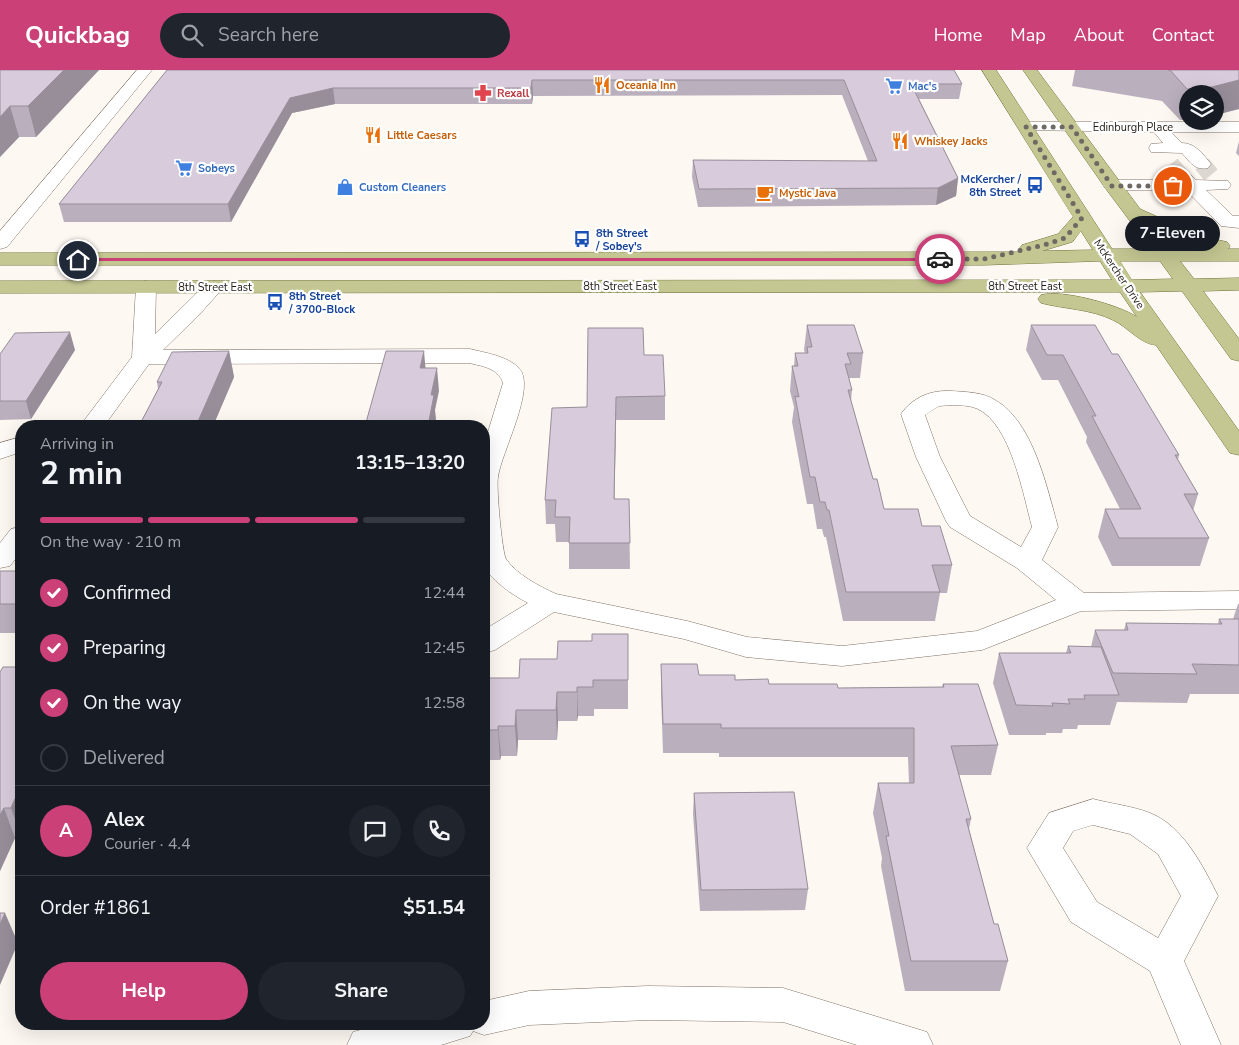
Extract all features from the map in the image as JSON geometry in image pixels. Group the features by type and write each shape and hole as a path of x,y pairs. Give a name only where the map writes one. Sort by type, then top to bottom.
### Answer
{"main road":[{"name":"McKercher Drive","path":"989,70 1126,286 1239,448"},
{"path":"1030,70 1112,186 1189,285 1239,354"},
{"path":"1133,212 1194,240 1209,245 1239,248"},
{"path":"984,259 1044,245 1065,238 1082,218"},
{"name":"8th Street East","path":"0,260 984,259 1239,255"},
{"name":"8th Street East","path":"0,286 1126,286 1239,284"},
{"path":"879,286 1065,300 1120,315 1172,350"}],"street":[{"path":"0,243 145,70"},
{"name":"Edinburgh Place","path":"1026,127 1239,127"},
{"path":"1158,127 1180,168 1228,222 1239,222"},
{"path":"1112,186 1180,168 1222,186 1187,148 1180,168"},
{"path":"143,357 146,287"},
{"path":"96,420 143,357 191,312 214,287"},
{"path":"143,357 425,355 470,356 498,364 512,373 514,383 490,462"},
{"path":"1027,562 1045,527 1035,490 1016,438 1004,419 986,403 943,398 925,402 913,414 928,457 959,521 1027,562 1077,602"},
{"path":"0,452 15,446"},
{"path":"0,560 15,542"},
{"path":"490,555 500,570 527,591 549,602 687,630 746,647 842,656 982,640 1077,602 1239,600"},
{"path":"490,639 549,602"},
{"path":"1165,961 1201,1045"},
{"path":"490,1017 529,1008 648,1003 783,1005 913,1045"},
{"path":"368,1045 431,1030"}],"building":[{"path":"0,70 64,70 28,106 10,106 0,117"},
{"path":"167,70 954,70 962,84 911,84 958,178 938,188 699,189 693,160 877,161 844,80 532,80 531,88 333,88 290,98 228,204 59,204"},
{"path":"1170,70 1239,70 1239,80 1220,85 1183,85"},
{"path":"807,325 854,325 863,353 847,353 851,364 845,364 852,390 848,390 873,479 877,479 884,509 918,509 922,526 940,526 952,565 932,565 940,592 846,592 829,510 827,510 825,502 820,502 815,477 810,477 795,396 799,397 792,366 798,366 795,353 808,353 807,347 812,347"},
{"path":"1031,325 1095,325 1112,354 1118,354 1179,455 1175,455 1198,494 1184,494 1209,538 1119,538 1105,509 1141,509 1092,416 1096,416 1063,355 1047,355"},
{"path":"588,328 643,328 644,355 663,355 665,396 616,397 614,499 629,499 630,543 569,543 570,517 555,517 556,500 545,500 552,408 587,407"},
{"path":"70,332 26,401 0,401 0,354 15,333"},
{"path":"229,351 199,420 142,420 162,382 157,382 172,352"},
{"path":"386,351 424,351 420,368 437,368 431,395 434,395 429,420 367,420"},
{"path":"0,571 15,571 15,604 0,604"},
{"path":"1219,619 1239,619 1239,665 1192,664 1197,674 1113,673 1095,630 1128,630 1126,623 1222,624"},
{"path":"592,634 628,634 628,680 593,680 593,687 577,687 577,692 557,692 556,710 516,710 515,726 498,726 498,730 490,730 490,678 519,678 520,659 557,659 558,641 592,641"},
{"path":"1068,646 1101,647 1119,695 1084,695 1085,699 1068,699 1070,704 1052,703 1053,706 1016,705 999,653 1071,653"},
{"path":"661,664 697,664 699,675 735,675 735,680 768,679 769,684 837,684 838,688 944,687 943,684 978,684 998,745 951,746 971,819 966,819 994,924 998,924 1008,961 911,961 886,836 889,836 878,783 914,783 914,728 721,728 721,724 663,724"},
{"path":"3,667 15,667 15,799 11,808 4,808 0,815 0,672"},
{"path":"794,792 808,889 701,890 694,793"},
{"path":"0,913 5,913 0,924"}],"tunnel":[{"path":"1171,164 1180,175"},
{"path":"1202,164 1211,175"}],"way so far":[{"path":"940,259 984,259 1044,245 1065,238 1082,218 1026,127 1072,127 1112,186 1173,186"}],"place":[{"name":"Oceania Inn","path":"602,85"},
{"name":"Mac's","path":"894,86"},
{"name":"Rexall","path":"483,93"},
{"name":"Little Caesars","path":"373,135"},
{"name":"Whiskey Jacks","path":"900,141"},
{"name":"Sobeys","path":"184,168"},
{"name":"McKercher / 8th Street","path":"1035,185"},
{"name":"7-Eleven","path":"1173,186"},
{"name":"Custom Cleaners","path":"345,187"},
{"name":"Mystic Java","path":"765,193"},
{"name":"8th Street / Sobey's","path":"582,239"},
{"name":"8th Street / 3700-Block","path":"275,302"}],"route":[{"path":"78,260 940,259"}]}
